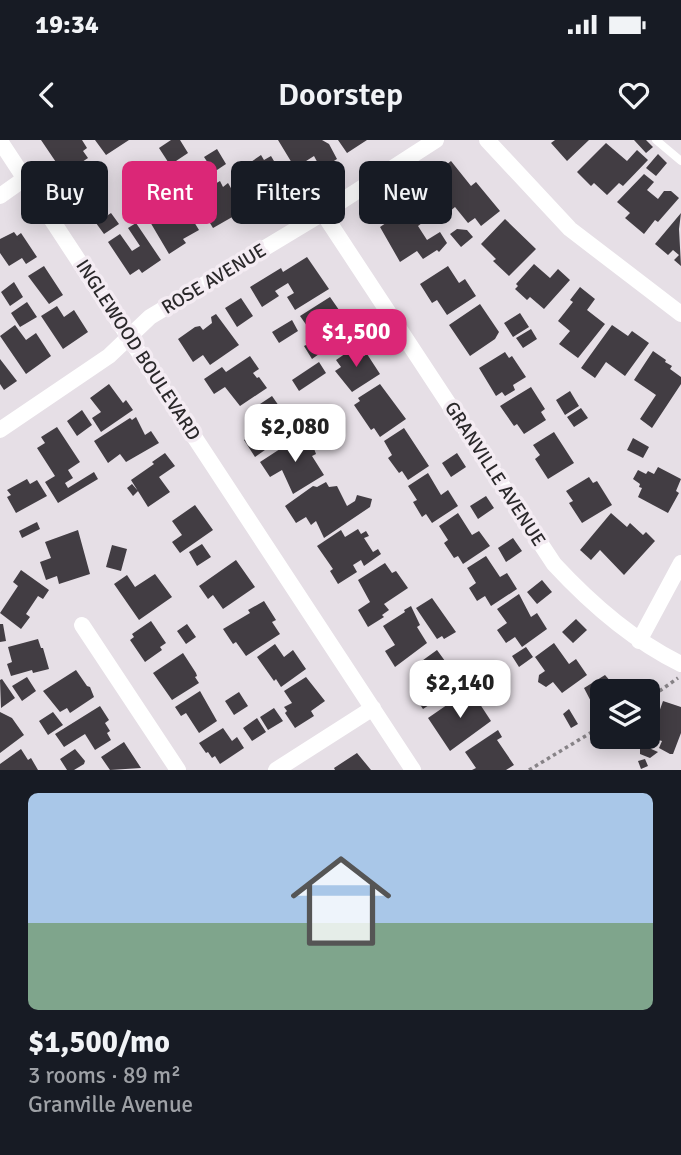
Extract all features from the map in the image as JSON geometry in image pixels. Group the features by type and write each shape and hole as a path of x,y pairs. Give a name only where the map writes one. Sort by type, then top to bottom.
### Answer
{"street":[{"name":"ROSE AVENUE","path":"345,199 436,140"},
{"path":"487,140 570,229 681,314"},
{"name":"INGLEWOOD BOULEVARD","path":"0,141 21,174"},
{"path":"0,196 21,181"},
{"name":"INGLEWOOD BOULEVARD","path":"54,224 413,770"},
{"name":"ROSE AVENUE","path":"0,430 109,356 150,317 305,224"},
{"name":"GRANVILLE AVENUE","path":"330,224 554,564 583,595 639,640 681,664"},
{"path":"639,640 681,563"},
{"path":"82,625 178,770"},
{"path":"276,770 373,708"}],"lane":[{"path":"656,140 681,161"}],"path":[{"path":"660,691 680,677"},
{"path":"529,770 590,733"}],"building":[{"path":"41,140 82,140 87,148 83,151 88,158 84,161 55,161"},
{"path":"95,140 129,140 106,155"},
{"path":"171,140 180,140 188,153 176,161 167,161 159,148"},
{"path":"278,140 322,140 329,144 337,159 317,161 314,156 306,161 291,161"},
{"path":"338,140 367,140 347,153"},
{"path":"555,140 589,140 567,161 551,143"},
{"path":"634,140 646,140 653,147 646,153"},
{"path":"606,143 627,161 637,150 648,160 623,186 619,183 607,195 594,183 591,186 577,172"},
{"path":"217,149 226,164 217,170 217,161 207,161 204,157"},
{"path":"658,154 667,163 656,176 646,168"},
{"path":"261,155 264,160 271,156 274,161 252,161"},
{"path":"452,162 471,186 476,182 500,211 481,226 475,218 468,223 455,207 452,210"},
{"path":"644,174 654,182 647,190 658,199 664,191 671,191 679,198 644,234 625,218 630,213 617,202"},
{"path":"220,181 223,187 228,183 231,188 231,218 213,228 211,224 217,224 217,183"},
{"path":"111,213 119,224 104,234 97,224 108,224 108,215"},
{"path":"681,213 681,266 674,260 679,255 673,250 668,255 655,244"},
{"path":"505,219 536,249 509,276 493,261 496,259 481,244"},
{"path":"137,224 161,260 142,273 139,269 130,275 108,242 120,234 132,251 140,246 128,228"},
{"path":"151,224 195,224 199,230 183,239 186,243 169,254"},
{"path":"384,224 421,224 418,226 427,240 440,232 447,243 439,252 437,250 423,259 417,251 400,262 380,227"},
{"path":"457,229 467,230 473,237 461,247 450,234"},
{"path":"14,232 17,236 21,233 37,257 26,264 22,258 9,266 0,253 0,239"},
{"path":"307,257 329,289 295,310 287,297 294,293 288,283 275,291 279,296 262,307 250,287 281,268 283,272"},
{"path":"534,264 550,278 558,269 570,280 544,309 530,297 527,300 515,289 518,286 516,284"},
{"path":"44,266 63,295 49,304 28,276"},
{"path":"448,266 459,283 465,279 476,296 447,315 437,300 432,303 420,284"},
{"path":"14,282 23,297 10,306 1,292"},
{"path":"580,287 595,299 587,310 605,324 578,358 559,344 570,331 558,321 573,302 570,300"},
{"path":"330,297 353,330 312,359 304,346 322,337 317,330 312,333 300,316"},
{"path":"241,298 253,316 237,327 225,308"},
{"path":"27,302 37,317 20,327 11,313"},
{"path":"480,304 499,332 495,339 470,356 449,325"},
{"path":"57,306 64,317 74,310 88,332 63,349 41,316"},
{"path":"520,313 529,327 513,337 504,323"},
{"path":"216,314 239,345 210,365 203,355 193,362 178,339 195,327 200,326 203,330 212,323 211,317"},
{"path":"292,320 298,331 279,343 272,332"},
{"path":"15,325 26,340 36,333 51,356 26,374 0,336"},
{"path":"612,325 628,336 632,331 649,343 625,376 606,362 595,378 581,368"},
{"path":"531,329 537,339 523,348 516,338"},
{"path":"355,347 364,356 367,354 380,374 352,392 335,371 341,367 336,360"},
{"path":"653,351 672,366 670,369 681,377 681,384 652,428 640,419 656,395 634,380"},
{"path":"505,352 509,358 512,356 526,377 513,385 515,390 505,396 502,392 496,396 479,368"},
{"path":"250,356 259,369 253,373 267,388 240,406 225,387 214,394 204,379 222,367 226,372"},
{"path":"0,359 17,381 4,390 0,384"},
{"path":"319,362 326,373 299,391 292,380"},
{"path":"109,384 123,403 126,400 133,410 101,432 92,418 101,412 90,398"},
{"path":"380,384 406,419 380,437 374,428 371,430 354,405 360,401 358,398"},
{"path":"531,387 545,409 541,412 546,420 524,434 517,424 514,426 500,406"},
{"path":"570,391 579,406 565,415 556,400"},
{"path":"272,396 279,406 275,408 280,416 293,411 299,424 286,432 281,426 278,428 280,431 270,438 266,436 272,445 255,457 244,440 254,434 251,428 254,426 245,414"},
{"path":"581,408 588,418 574,427 567,417"},
{"path":"82,410 92,425 77,436 67,421"},
{"path":"136,417 145,435 151,431 159,443 126,462 120,454 108,463 94,441 130,418 132,420"},
{"path":"57,427 80,462 68,470 73,478 65,483 68,488 94,472 98,479 58,503 45,482 55,476 37,448 45,443 41,437"},
{"path":"404,428 429,466 408,480 388,458 392,455 384,441"},
{"path":"554,432 574,463 548,479 535,459 540,455 533,445"},
{"path":"303,434 312,443 316,454 312,456 324,475 293,494 282,470 270,477 260,462"},
{"path":"633,438 649,447 643,458 627,450"},
{"path":"165,453 175,466 159,477 170,492 148,507 131,480"},
{"path":"457,453 466,467 451,477 442,463"},
{"path":"658,467 681,479 676,491 679,493 668,513 638,497 642,488 633,479 638,470 654,474"},
{"path":"428,473 441,495 448,490 458,506 432,523 426,514 422,517 413,502 417,500 408,486"},
{"path":"589,477 593,483 597,481 612,505 582,523 569,503 573,501 566,491"},
{"path":"27,479 30,484 37,480 47,496 16,513 7,497 11,495 7,490"},
{"path":"326,482 329,487 337,486 347,506 355,501 357,495 372,499 370,507 324,538 316,521 311,525 306,517 296,523 285,506 313,486 317,487"},
{"path":"132,484 138,491 133,496 127,488"},
{"path":"486,496 494,508 478,519 470,506"},
{"path":"195,505 213,530 180,553 172,542 182,535 172,521"},
{"path":"458,513 472,535 479,531 490,546 463,564 458,556 454,558 444,543 448,540 439,526"},
{"path":"611,513 627,527 630,523 643,535 646,532 655,541 624,575 600,550 591,560 580,550"},
{"path":"37,522 40,529 22,538 19,531"},
{"path":"358,529 361,534 366,531 369,536 364,538 373,552 378,549 381,554 364,566 361,560 353,565 357,572 338,584 330,571 333,569 317,546 341,530 345,537"},
{"path":"78,530 90,574 59,584 57,576 46,580 40,562 51,558 45,542"},
{"path":"513,538 522,551 506,562 498,548"},
{"path":"202,544 211,557 197,566 189,552"},
{"path":"112,545 127,549 121,571 106,567"},
{"path":"486,556 500,577 507,573 517,589 491,606 485,596 477,601 469,588 476,583 467,568"},
{"path":"236,560 255,587 223,609 213,595 208,599 199,586"},
{"path":"385,563 392,573 396,571 408,588 384,604 389,610 382,615 384,617 368,627 358,610 370,602 358,580"},
{"path":"21,570 49,590 43,599 38,596 26,614 30,617 21,629 0,613 18,586 13,582"},
{"path":"155,574 172,597 139,620 114,584 127,575 135,587"},
{"path":"542,580 552,592 537,604 527,592"},
{"path":"519,594 531,617 537,613 547,629 522,647 515,637 506,643 497,630 507,623 497,609"},
{"path":"432,598 456,632 444,639 442,636 437,639 416,608"},
{"path":"264,601 276,620 272,622 280,634 246,656 236,642 233,644 223,629"},
{"path":"411,606 420,625 417,627 427,643 395,667 385,651 395,645 383,626"},
{"path":"576,619 587,630 573,643 562,632"},
{"path":"151,621 166,643 160,647 162,650 145,662 130,640 134,637 132,634"},
{"path":"0,624 3,624 6,641 0,642"},
{"path":"187,624 196,637 186,644 177,631"},
{"path":"38,639 49,669 11,676 7,664 12,662 8,647"},
{"path":"554,643 569,664 576,659 587,675 562,693 553,682 546,687 538,682 539,675 545,671 535,657"},
{"path":"275,644 284,657 293,650 306,669 281,687 257,657"},
{"path":"526,647 533,657 519,667 512,656"},
{"path":"437,650 461,683 437,696 435,701 423,709 413,694 424,686 412,668"},
{"path":"183,653 199,683 172,700 153,673"},
{"path":"76,670 90,687 94,697 70,713 67,708 60,712 43,691"},
{"path":"27,677 36,691 22,701 12,686"},
{"path":"306,677 325,701 311,711 314,716 295,728 285,713 287,711 284,707 292,703 284,691"},
{"path":"2,679 15,698 1,708 0,680"},
{"path":"590,684 590,700 584,688"},
{"path":"470,689 491,721 450,751 428,718"},
{"path":"200,691 217,721 199,733 186,713 181,716 175,707"},
{"path":"239,692 248,706 234,715 225,701"},
{"path":"663,701 681,707 681,733 673,754 660,749 660,709"},
{"path":"100,706 109,720 105,723 111,740 95,750 85,734 64,747 55,734"},
{"path":"274,708 283,721 268,730 260,717"},
{"path":"569,709 578,724 571,728 563,714"},
{"path":"0,712 12,718 24,735 0,753"},
{"path":"53,712 63,725 48,735 39,721"},
{"path":"257,718 266,732 252,741 243,728"},
{"path":"223,728 232,741 237,737 244,748 220,764 215,756 212,758 206,753 199,743"},
{"path":"498,730 502,737 497,740 514,765 506,770 472,770 476,768 465,752"},
{"path":"124,742 141,768 110,770 101,757"},
{"path":"21,749 28,760 31,758 38,770 0,770 0,764"},
{"path":"75,749 85,761 84,764 74,770 67,770 60,759"},
{"path":"640,749 658,752 650,758 640,754"},
{"path":"357,753 371,770 335,770 334,768"},
{"path":"645,759 648,766 641,769 638,761"}]}
